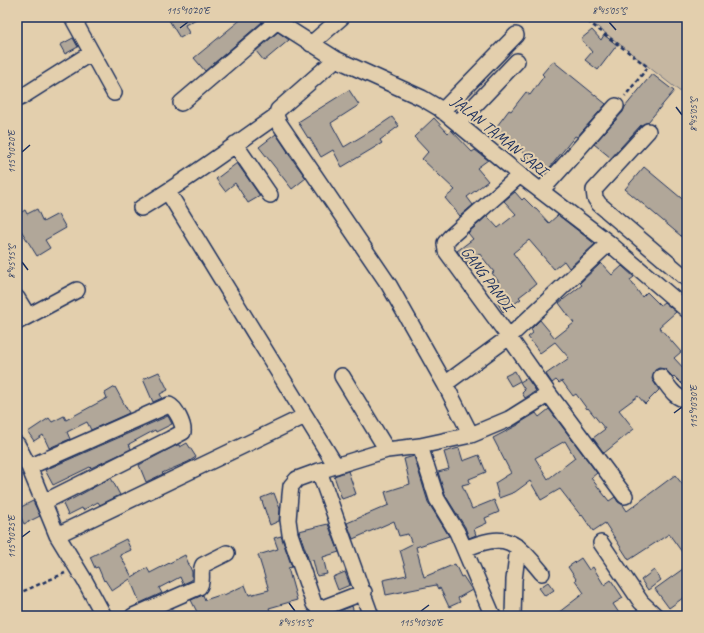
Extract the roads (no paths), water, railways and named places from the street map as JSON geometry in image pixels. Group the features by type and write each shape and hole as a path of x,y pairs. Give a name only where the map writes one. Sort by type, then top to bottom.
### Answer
{"street":[{"path":"72,17 114,93"},
{"path":"311,44 342,17"},
{"path":"181,103 273,19"},
{"name":"JALAN TAMAN SARI","path":"273,19 336,59 422,98 442,111 520,175 609,243 685,305"},
{"path":"442,111 516,35"},
{"path":"20,98 91,53"},
{"path":"141,208 198,172 276,116 278,110 336,59"},
{"path":"458,123 517,61"},
{"path":"541,190 616,106"},
{"path":"276,116 388,285 445,384 471,435"},
{"path":"648,131 594,190 595,198 599,204 687,279"},
{"path":"235,144 270,195"},
{"name":"GANG PANDI","path":"509,337 447,254 445,246 450,237 520,175"},
{"path":"168,192 336,466"},
{"path":"445,384 509,337 609,243"},
{"path":"17,298 23,318 77,290"},
{"path":"509,337 549,394 625,496"},
{"path":"342,376 387,450"},
{"path":"661,377 674,394 680,398 687,399"},
{"path":"364,592 320,609 316,607 312,601 288,524 291,486 295,480 387,450 420,446 471,435 510,419 549,394"},
{"path":"29,467 169,405 174,408 183,428 183,432 170,439 44,502"},
{"path":"57,535 305,416"},
{"path":"17,444 29,467 57,535 77,567 104,616"},
{"path":"420,446 437,500 457,532 492,616"},
{"path":"319,471 364,592 371,616"},
{"path":"465,549 482,542 499,539 508,541 518,548 542,573"},
{"path":"601,543 641,602 656,616"},
{"path":"513,616 514,580 518,548"},
{"path":"133,616 199,587 201,584 202,567 206,563 227,553"}]}
